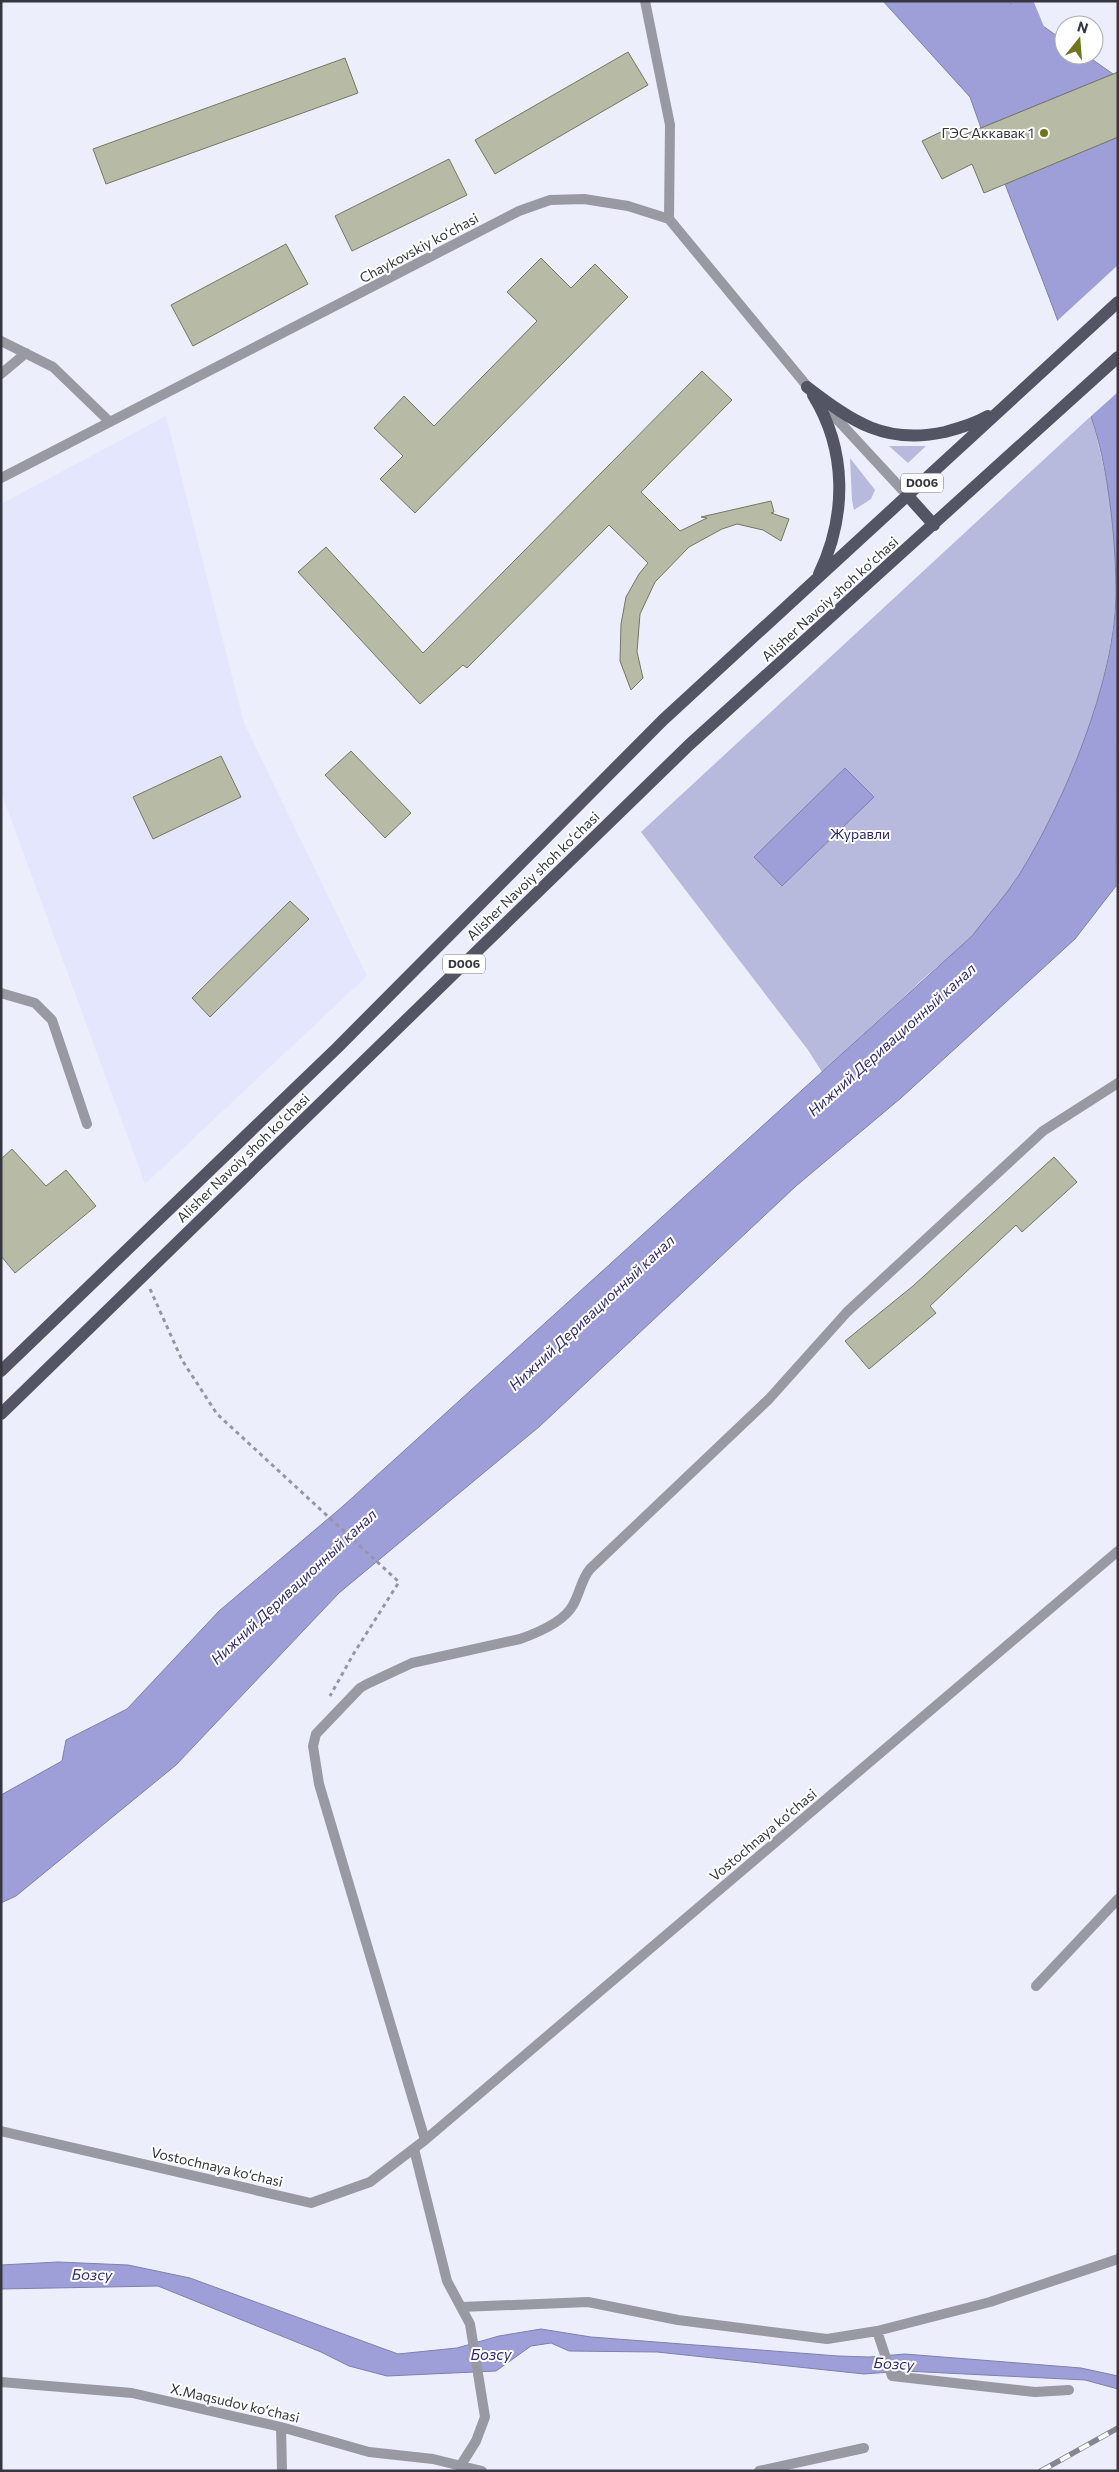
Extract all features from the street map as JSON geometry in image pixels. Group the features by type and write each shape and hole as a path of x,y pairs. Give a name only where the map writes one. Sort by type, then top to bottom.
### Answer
{"main road":[{"name":"Alisher Navoiy shoh koʻchasi","path":"1,1371 337,1048 663,720 1118,302"},
{"name":"Alisher Navoiy shoh koʻchasi","path":"1,1414 689,745 1118,357"},
{"path":"807,387 835,408 863,424 890,434 911,437 969,426 1006,406"},
{"path":"807,387 830,427 838,457 840,476 837,519 832,542 816,580"},
{"path":"908,496 934,525"}],"street":[{"path":"645,1 670,125 669,219 807,387 908,496"},
{"name":"Chaykovskiy ko‘chasi","path":"1,478 527,208 550,200 584,199 628,206 669,219"},
{"path":"1,341 53,367 110,422"},
{"path":"1,374 26,353"},
{"path":"1,993 36,1003 52,1020 87,1124"},
{"path":"425,2140 319,1784 313,1746 316,1734 360,1688 367,1684 412,1663 520,1639 537,1633 565,1615 573,1605 583,1578 590,1569 769,1399 847,1312 1043,1131 1118,1083"},
{"name":"Vostochnaya ko‘chasi","path":"1,2131 311,2203 370,2182 425,2140 1118,1551"},
{"path":"1036,1986 1118,1899"},
{"path":"414,2149 447,2281 470,2324 485,2417 476,2441 461,2465"},
{"path":"461,2307 588,2302 678,2320 820,2339 877,2331 990,2302 1118,2259"},
{"path":"877,2331 892,2376 1034,2392 1069,2390"},
{"name":"X.Maqsudov ko‘chasi","path":"1,2382 132,2393 281,2427 369,2452 461,2465 482,2471"},
{"path":"281,2427 282,2471"},
{"path":"759,2471 864,2448"}],"path":[{"path":"144,1275 182,1360 217,1414 399,1582 354,1653 328,1701"}],"shaded area":[{"path":"166,416 244,723 367,976 145,1184 1,792 1,504"}],"green space":[{"name":"Журавли","path":"1091,416 1111,505 1116,551 1116,597 1111,640 1102,685 1088,732 1070,778 1049,823 1025,865 999,903 972,936 822,1072 808,1050 641,832"},
{"path":"889,446 926,446 908,463"},
{"path":"850,458 875,490 871,499 854,510 852,500"}],"water":[{"path":"883,1 1008,1 1054,34 1054,65 1100,65 1113,74 981,128 970,97"},
{"path":"1118,137 1116,886 1075,939 901,1098 796,1186 540,1426 339,1593 176,1765 16,1896 1,1903 1,1795 62,1761 66,1740 127,1709 219,1611 342,1507 972,936 1019,875 1053,813 1084,740 1097,702 1107,665 1113,629 1116,579 1109,498 1095,429 1059,323 1005,184"},
{"path":"845,768 874,797 782,886 754,857"},
{"name":"Бозсу","path":"58,2262 128,2265 190,2278 398,2354 457,2348 499,2336 541,2329 591,2337 838,2356 869,2357 905,2354 1081,2368 1118,2376 1118,2389 1085,2380 905,2371 864,2374 657,2352 569,2351 551,2343 531,2346 496,2371 387,2376 349,2366 321,2352 158,2286 1,2289 1,2265"}],"pier":[{"path":"1118,265 1118,392 1089,418 1056,322"}],"building":[{"path":"628,52 648,85 495,174 475,140"},
{"path":"345,58 358,93 106,184 93,149"},
{"name":"ГЭС Аккавак 1","path":"1118,72 1118,137 984,193 972,164 942,179 922,141 949,128 954,139"},
{"path":"449,159 467,195 352,251 335,216"},
{"path":"286,244 308,284 193,346 171,305"},
{"path":"541,258 571,288 595,264 628,297 415,513 380,479 403,456 374,428 404,396 434,426 537,321 507,292"},
{"path":"702,371 732,400 641,492 680,531 707,518 701,517 771,501 774,512 771,513 789,519 781,541 763,530 737,524 722,529 689,547 655,582 640,614 637,652 643,678 631,690 620,661 621,624 626,597 639,574 648,563 609,525 467,668 463,665 420,704 298,572 326,547 423,653"},
{"path":"351,751 411,813 385,838 325,775"},
{"path":"221,756 241,797 153,839 133,797"},
{"path":"290,901 309,919 210,1017 192,998"},
{"path":"12,1149 46,1186 66,1170 96,1206 15,1273 1,1256 1,1159"},
{"path":"1054,1157 1077,1182 1022,1232 1016,1225 930,1306 936,1313 869,1369 845,1341 913,1286"}],"waterway":[{"name":"Нижний Деривационный канал","path":"1022,1 1039,42"}],"railway":[{"path":"1041,2471 1118,2428"}],"place":[{"name":"ГЭС Аккавак 1","path":"1044,133"}]}
